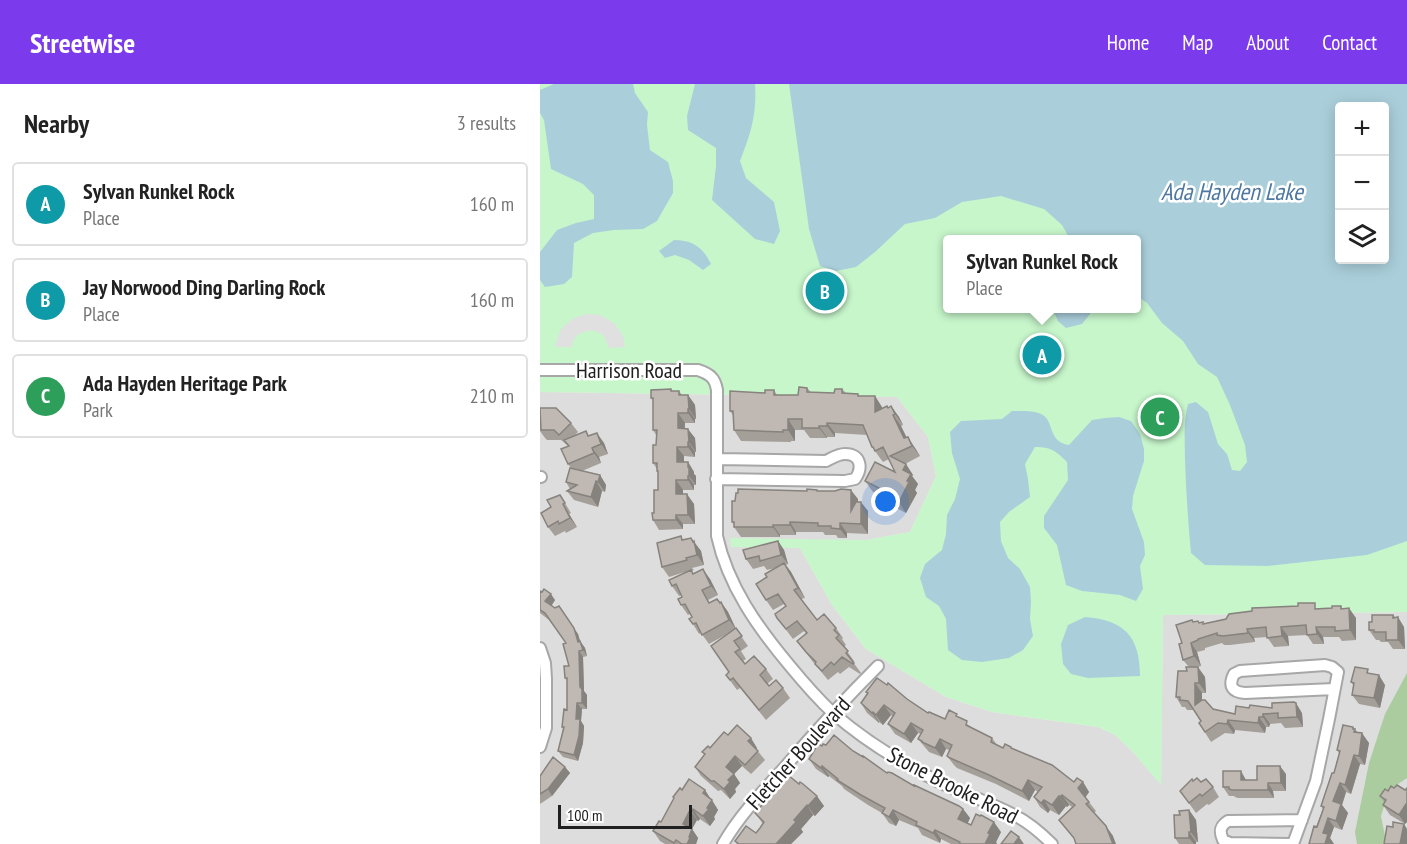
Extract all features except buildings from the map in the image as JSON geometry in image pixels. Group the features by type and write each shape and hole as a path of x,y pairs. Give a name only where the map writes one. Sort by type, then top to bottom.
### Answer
{"street":[{"name":"Harrison Road","path":"540,369 698,370 715,380"},
{"name":"Stone Brooke Road","path":"715,380 717,390 717,536 720,550 738,591 760,628 805,684 833,713 863,736 901,762 941,783 1014,814 1038,830 1052,844"},
{"path":"716,479 845,481 855,479 860,472 860,464 855,457 847,453 836,455 825,461 717,459"},
{"path":"540,648 545,663 546,728 540,747"},
{"path":"1302,820 1228,821 1223,824 1220,832 1222,840 1230,843 1293,844 1302,820 1316,781 1338,672 1325,665 1240,671 1234,674 1231,680 1232,688 1236,692 1245,693 1334,689"},
{"name":"Fletcher Boulevard","path":"723,844 741,817 878,666"}],"lane":[{"path":"828,298 835,276"}],"shaded area":[{"path":"587,314 600,315 614,323 623,336 625,347 609,348 602,334 592,330 576,336 572,347 555,347 564,326 574,318"},
{"path":"540,392 897,397 928,437 936,476 910,532 800,548 832,605 866,649 946,697 992,712 1098,727 1115,735 1161,784 1163,615 1407,612 1407,844 540,844"}],"green space":[{"path":"540,84 1407,84 1407,612 1163,615 1161,785 1115,735 1098,727 992,712 946,697 866,649 832,605 800,548 731,547 730,538 866,540 910,532 936,476 928,437 897,397 540,392"},
{"path":"1407,673 1407,778 1389,790 1381,816 1386,841 1382,844 1357,844 1355,832 1369,763 1385,714"}],"water":[{"path":"554,84 633,84 635,93 648,112 650,150 668,162 673,181 673,193 657,221 643,229 593,233 574,243 572,277 564,284 545,287 540,280 540,252 557,230 594,219 594,195 583,184 551,169 544,120 540,113 540,90"},
{"path":"695,84 755,84 752,123 740,161 746,178 774,202 780,231 774,244 755,239 712,200 716,148 688,130 687,116"},
{"name":"Ada Hayden Lake","path":"789,84 1407,84 1407,541 1367,555 1268,566 1205,565 1191,553 1185,460 1185,425 1188,404 1196,402 1208,412 1218,444 1227,454 1232,470 1240,471 1247,462 1245,445 1217,377 1198,364 1183,341 1162,323 1141,299 1141,235 1068,235 1062,225 1044,209 1001,196 962,202 935,218 905,224 856,267 836,271 820,266 809,229"},
{"path":"674,240 692,243 704,253 711,264 703,270 689,260 675,255 665,258 659,251"},
{"path":"1054,313 1091,313 1082,324 1066,328 1058,321"},
{"path":"1012,411 1030,411 1041,414 1048,421 1057,440 1069,445 1092,420 1119,417 1131,421 1140,434 1144,449 1144,461 1133,496 1132,509 1144,542 1145,555 1140,566 1143,589 1136,601 1120,595 1082,591 1066,585 1057,545 1044,528 1044,516 1068,480 1067,462 1053,450 1035,447 1025,464 1030,497 1009,512 1000,522 1001,541 1008,558 1020,569 1030,587 1030,619 1033,636 1023,650 1009,658 982,662 962,660 948,650 946,619 939,606 926,597 920,578 925,564 942,550 947,515 955,499 960,479 952,453 950,432 961,421 1002,419"},
{"path":"1085,617 1110,622 1128,633 1137,651 1140,676 1088,678 1071,674 1063,664 1061,644 1068,625"}],"place":[{"name":"Jay Norwood Ding Darling Rock","path":"825,291"},
{"name":"Sylvan Runkel Rock","path":"1042,355"},
{"name":"Ada Hayden Heritage Park","path":"1160,417"}]}
